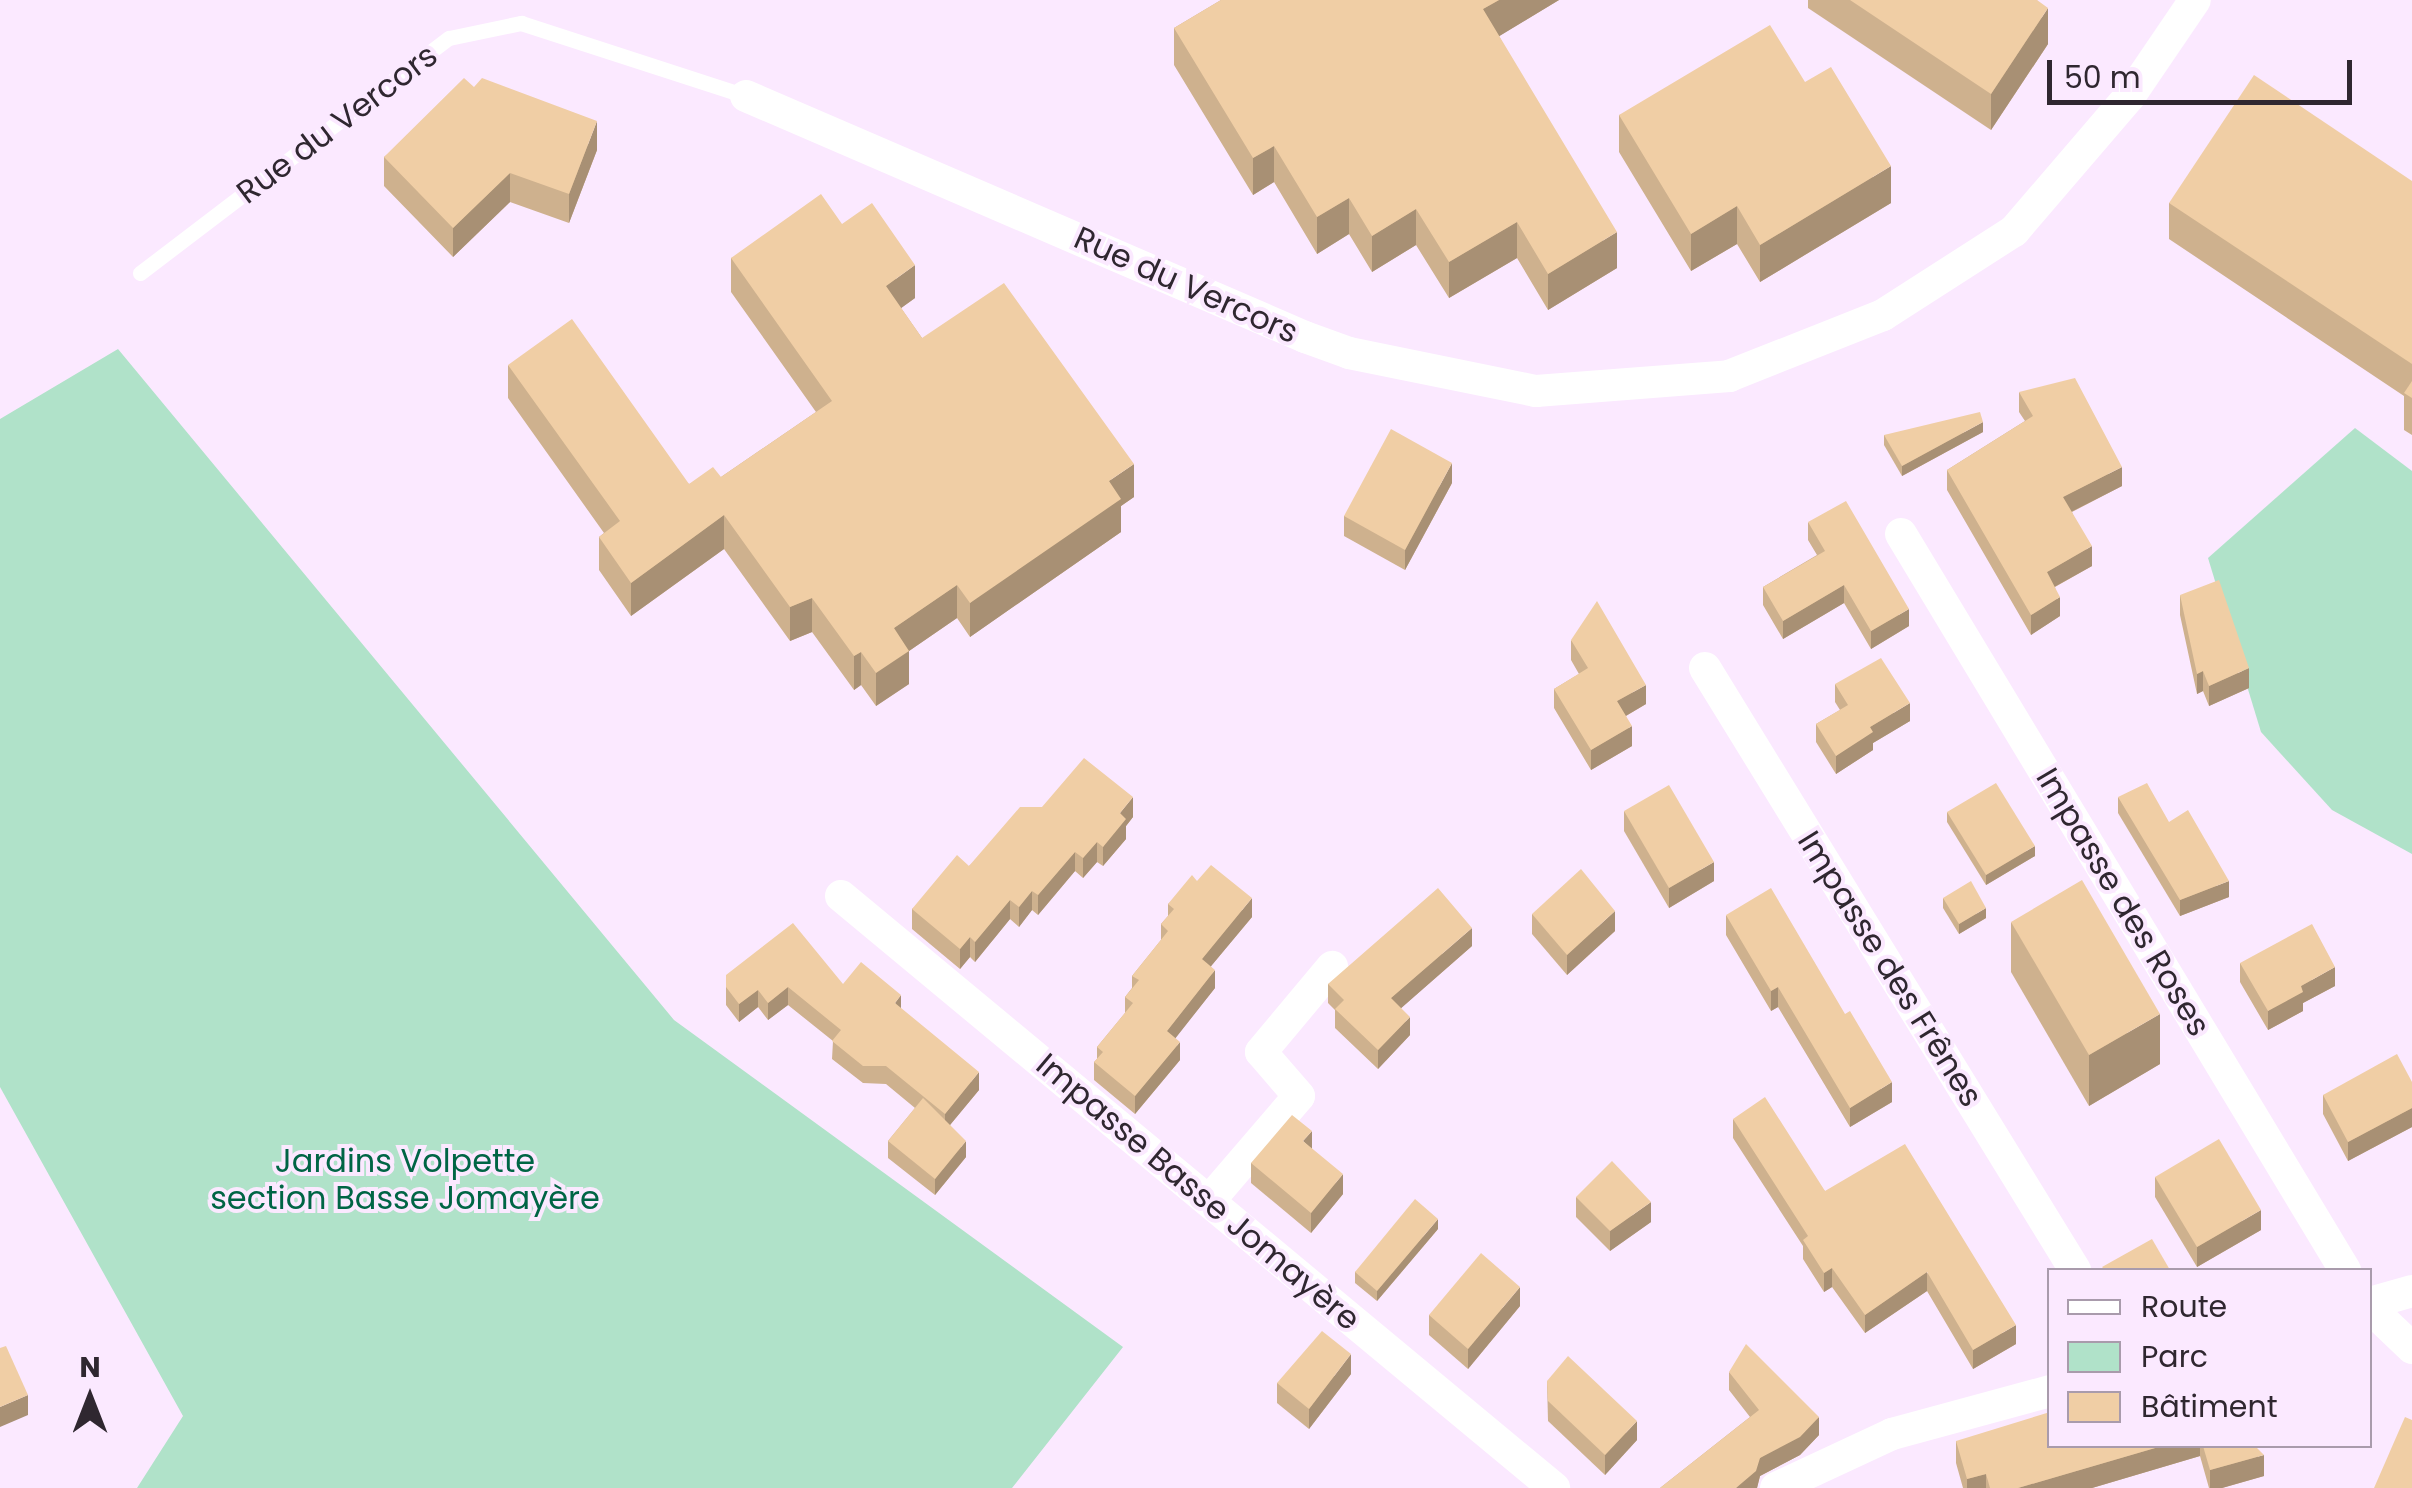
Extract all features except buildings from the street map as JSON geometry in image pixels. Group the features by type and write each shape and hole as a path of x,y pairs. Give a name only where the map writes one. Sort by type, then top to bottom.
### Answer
{"street":[{"name":"Rue du Vercors","path":"746,96 1305,337 1349,353 1536,391 1729,376 1883,316 2014,231 2129,97 2196,0"},
{"name":"Impasse des Roses","path":"1901,534 2344,1268"},
{"name":"Impasse des Frênes","path":"1705,668 2073,1268"},
{"name":"Impasse Basse Jomayère","path":"841,896 1554,1488"},
{"path":"1209,1201 1300,1096 1261,1052 1332,967"},
{"path":"2372,1305 2412,1291"},
{"path":"2372,1308 2412,1348"},
{"path":"1776,1488 1892,1434 2047,1391"}],"lane":[{"name":"Rue du Vercors","path":"140,273 449,38 521,23 746,96"}],"green space":[{"name":"Jardins Volpette section Basse Jomayère","path":"118,349 674,1020 1123,1347 1012,1488 137,1488 183,1416 0,1087 0,419"},
{"path":"2355,428 2412,471 2412,854 2332,810 2261,732 2208,558"}]}
